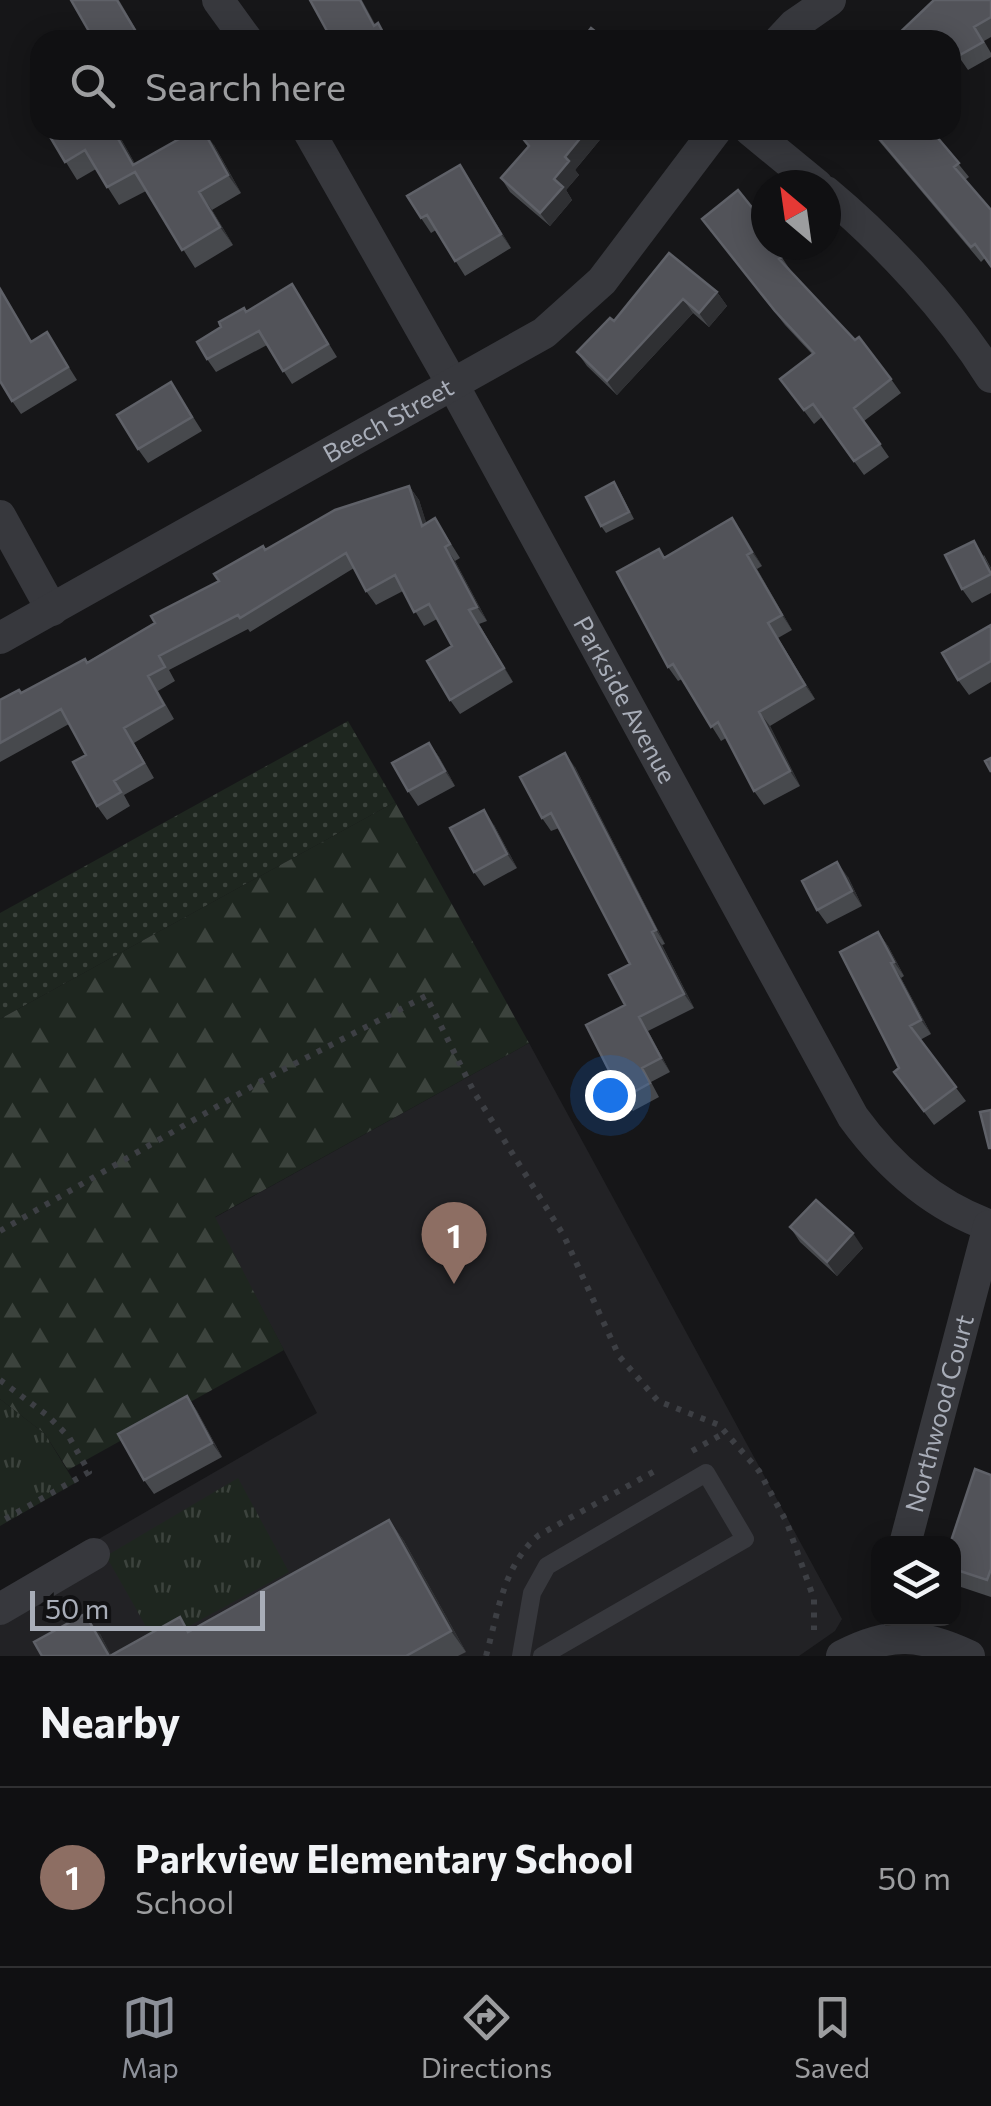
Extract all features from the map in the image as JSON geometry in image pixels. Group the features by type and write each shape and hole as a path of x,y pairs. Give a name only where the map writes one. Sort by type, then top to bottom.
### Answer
{"street":[{"path":"218,0 240,30"},
{"path":"789,30 830,0"},
{"name":"Parkside Avenue","path":"314,140 854,1116 874,1145 901,1172 960,1214 990,1226"},
{"name":"Beech Street","path":"0,638 544,333 602,281 708,140"},
{"path":"762,140 799,170"},
{"path":"841,205 880,240 955,327 991,377"},
{"path":"0,516 52,610"},
{"name":"Northwood Court","path":"908,1536 990,1226"},
{"path":"0,1609 94,1554"},
{"path":"842,1656 884,1628 968,1656"}],"lane":[{"path":"521,1656 532,1593 547,1566 706,1473 744,1539 542,1656"}],"path":[{"path":"0,1231 265,1079 426,996 474,1092 564,1236 618,1356 658,1402 719,1425 760,1471 787,1523 814,1599 814,1630"},
{"path":"0,1380 48,1416 69,1438 89,1472 0,1522"}],"shaded area":[{"path":"529,1043 842,1619 835,1631 799,1656 0,1656 0,1596 317,1413 214,1218"}],"green space":[{"path":"348,721 395,802 0,1019 0,913"},
{"path":"395,802 529,1043 215,1217 284,1350 68,1470 45,1434 0,1399 0,1019"},
{"path":"0,1399 45,1434 75,1483 0,1526"},
{"path":"238,1478 289,1572 156,1644 106,1556"}],"building":[{"path":"71,0 117,0 135,30 88,30"},
{"path":"310,0 360,0 374,26 378,23 382,30 326,30"},
{"path":"934,0 991,0 991,17 974,27 983,42 961,54 961,30 902,30"},
{"path":"52,140 119,140 133,165 177,140 209,140 228,175 199,192 220,227 182,250 135,172 107,187 85,150 65,162"},
{"path":"524,140 579,140 554,179 563,187 540,213 501,178 529,146"},
{"path":"880,140 939,140 959,163 954,167 991,210 991,266 975,244 971,247"},
{"path":"460,165 501,234 455,261 427,215 421,218 407,196"},
{"path":"738,190 751,206 751,260 780,260 855,340 859,337 891,379 854,408 880,444 854,461 813,404 804,410 780,379 814,353 702,219"},
{"path":"669,253 717,292 699,313 683,299 607,381 577,352 610,318 614,321"},
{"path":"292,284 328,344 283,371 259,331 207,359 197,342 221,327 219,322 244,308 246,312"},
{"path":"0,289 31,342 47,332 68,367 12,401 0,381"},
{"path":"171,382 192,417 138,449 117,415"},
{"path":"614,482 629,512 601,526 586,497"},
{"path":"409,486 422,526 435,518 450,544 445,547 477,607 469,610 504,668 450,700 427,661 452,646 429,604 414,612 395,575 366,591 346,553 240,618 238,615 159,656 165,667 148,676 164,705 124,728 144,763 114,781 121,792 97,806 73,762 86,755 61,709 0,743 0,700 85,659 87,663 155,623 151,616 219,581 214,574 263,546 265,550 335,510"},
{"path":"732,518 752,552 747,555 782,615 768,623 805,685 759,712 790,771 754,791 718,722 711,727 673,664 668,667 617,572 659,549 664,558"},
{"path":"974,541 991,574 962,589 945,555"},
{"path":"991,625 991,661 958,680 942,653"},
{"path":"429,743 445,771 408,791 392,763"},
{"path":"565,753 656,930 652,932 684,994 639,1017 661,1058 642,1068 650,1083 623,1098 586,1025 625,1005 609,975 630,964 551,813 542,818 520,777"},
{"path":"484,810 507,854 474,872 450,828"},
{"path":"837,862 852,891 817,910 802,881"},
{"path":"878,932 921,1020 910,1026 956,1087 924,1111 894,1072 899,1068 840,952"},
{"path":"991,1110 991,1148 989,1148 980,1112"},
{"path":"816,1200 853,1233 827,1262 790,1227"},
{"path":"187,1396 212,1443 144,1480 118,1434"},
{"path":"975,1469 991,1475 991,1569 987,1580 961,1571 961,1536 953,1536"},
{"path":"389,1520 451,1631 406,1656 110,1656 180,1617 188,1632"},
{"path":"85,1614 109,1656 42,1656 34,1642"}],"place":[{"name":"Parkview Elementary School","path":"454,1284"}]}
